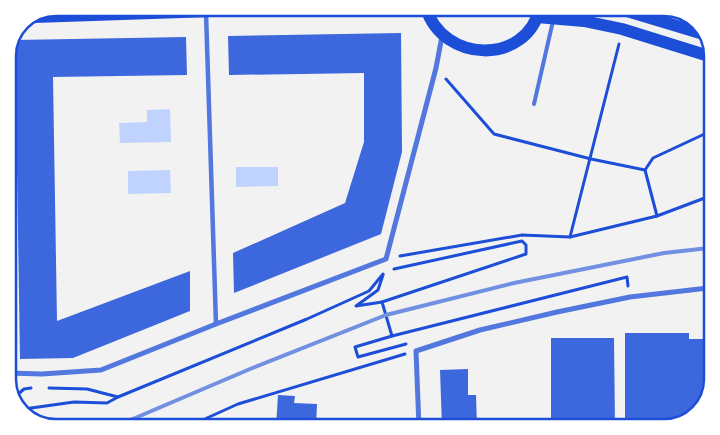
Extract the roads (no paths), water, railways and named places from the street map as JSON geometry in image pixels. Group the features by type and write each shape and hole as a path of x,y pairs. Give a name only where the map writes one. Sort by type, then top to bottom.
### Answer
{"main road":[{"path":"428,16 442,35 458,45 476,50 494,50 512,44 527,32 536,16"},
{"path":"548,16 622,29 704,55"},
{"path":"644,16 695,31"}],"street":[{"path":"206,16 216,324"},
{"path":"16,373 42,374 101,370 386,259 436,68 442,35"},
{"path":"419,419 416,351 480,330 630,297 704,288"}],"lane":[{"path":"534,104 553,18"}],"water":[{"path":"170,109 171,142 120,143 119,123 147,122 147,110"},
{"path":"236,167 278,167 278,186 236,187"},
{"path":"170,170 171,193 128,194 128,171"}],"railway":[{"path":"133,419 250,369 386,315 514,283 664,253 704,249"}]}
